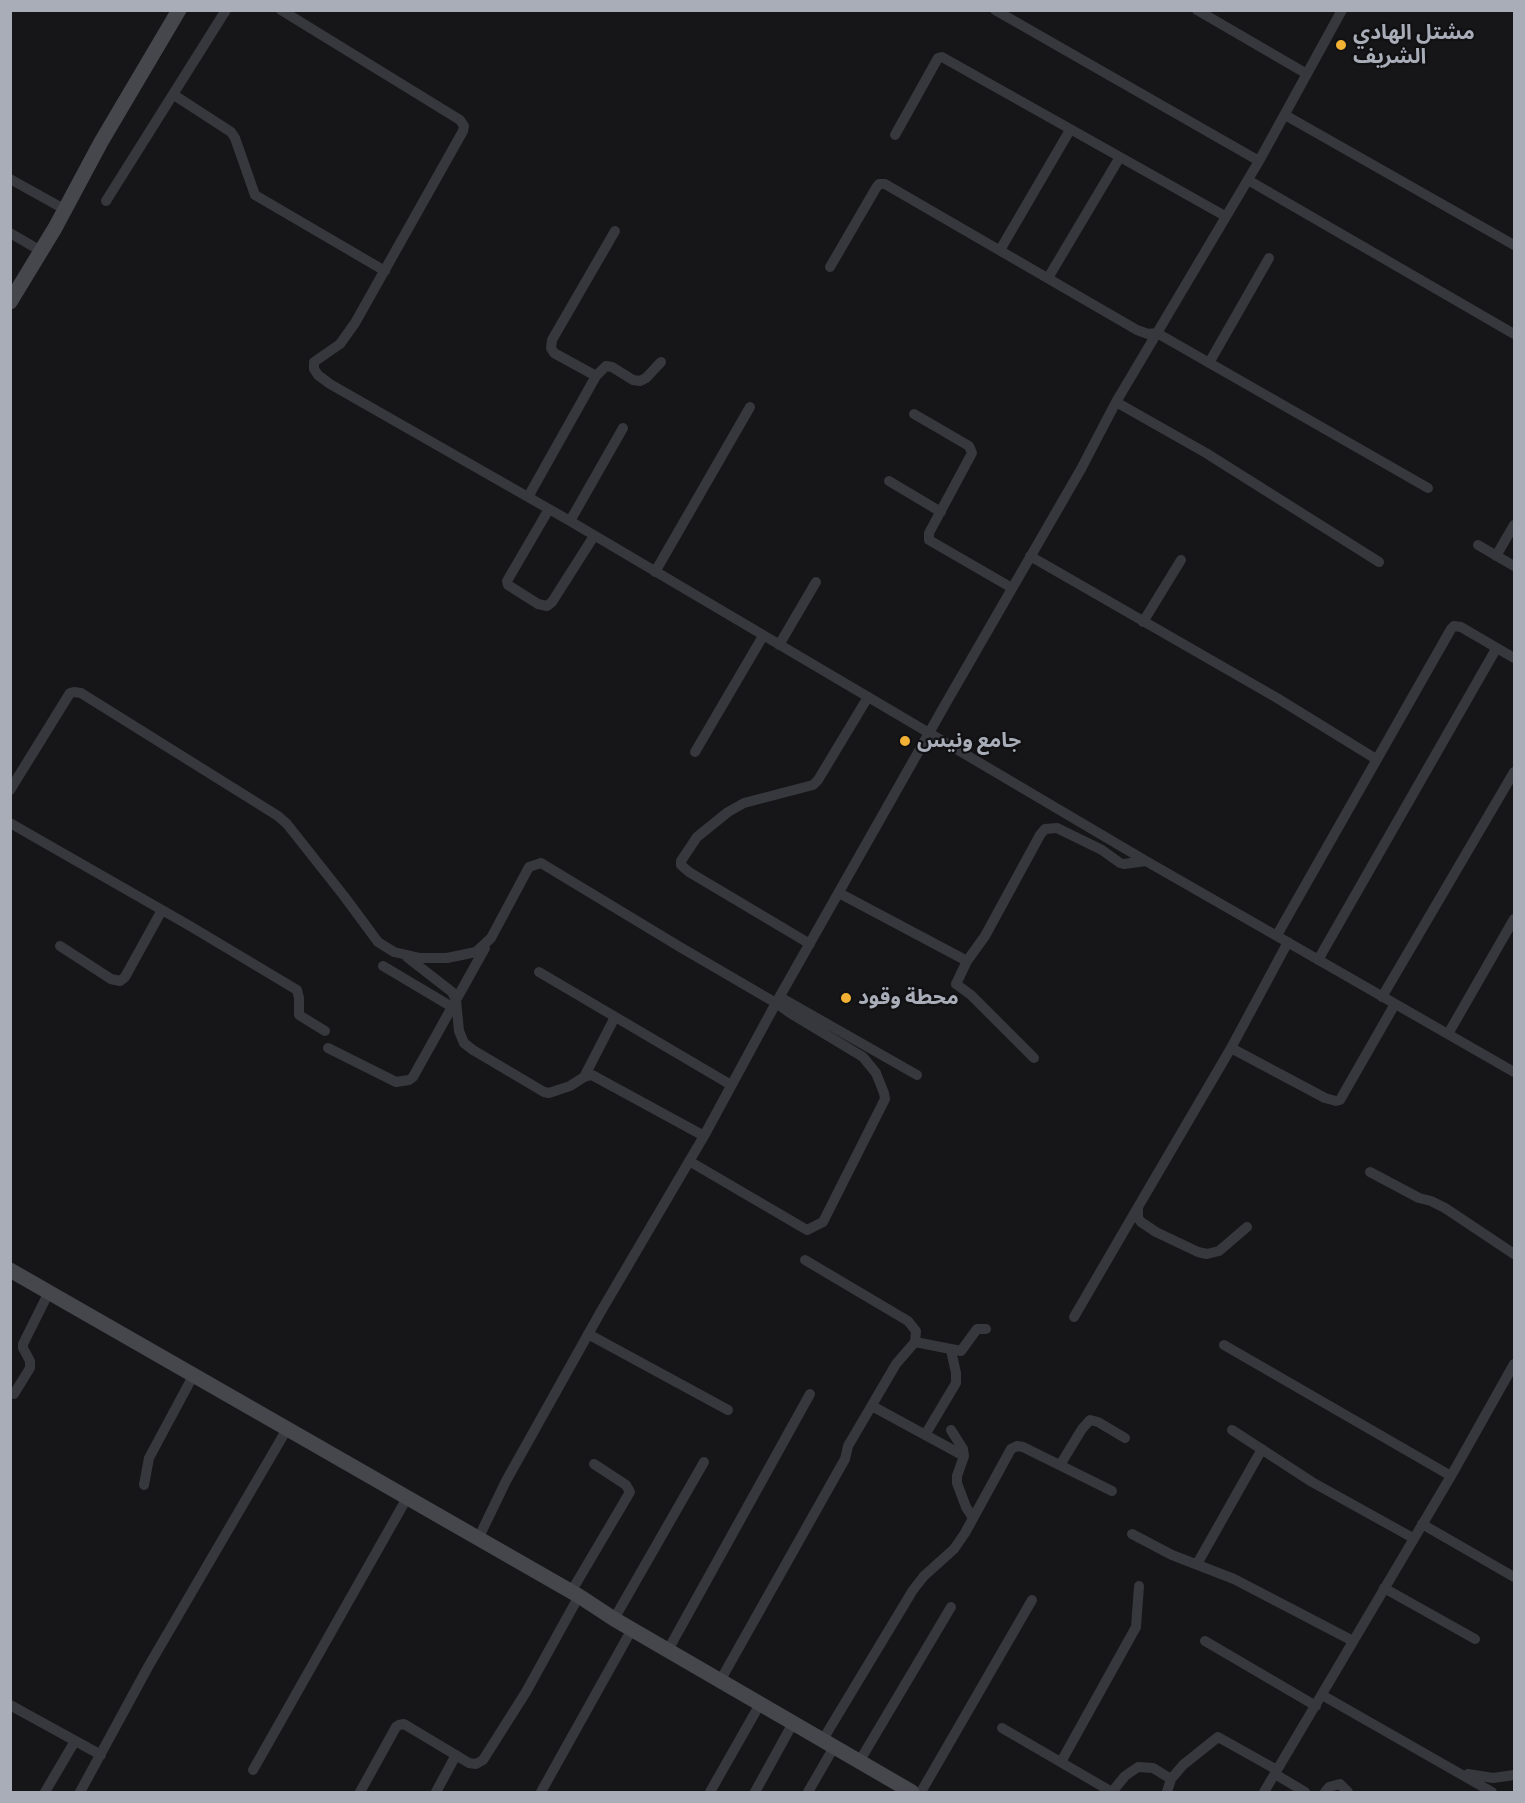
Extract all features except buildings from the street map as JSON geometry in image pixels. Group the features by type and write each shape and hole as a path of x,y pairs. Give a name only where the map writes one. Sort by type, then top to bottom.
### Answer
{"main road":[{"path":"10,302 179,10"},
{"path":"10,1270 575,1594 904,1791"}],"street":[{"path":"106,201 226,10"},
{"path":"280,10 463,122 464,130 356,323 340,344 314,362 314,369 330,384 528,496 929,734 1382,997 1511,1070 1515,1058"},
{"path":"995,10 1259,161"},
{"path":"1197,10 1307,74"},
{"path":"478,1539 506,1480 588,1334 704,1136 778,1000 1081,469 1116,402 1259,161 1342,10"},
{"path":"895,135 938,58 942,57 1225,216"},
{"path":"174,95 231,132 255,195 385,271"},
{"path":"1285,115 1515,245"},
{"path":"1000,250 1070,130"},
{"path":"1048,278 1120,157"},
{"path":"10,179 64,209"},
{"path":"1248,180 1515,334"},
{"path":"830,267 876,188 882,184 1145,333 1157,333 1428,488"},
{"path":"596,376 554,353 551,348 552,340 615,231"},
{"path":"10,233 41,251"},
{"path":"1209,363 1269,258"},
{"path":"528,496 596,376 606,366 612,367 633,380 640,381 646,378 661,362"},
{"path":"1116,402 1206,453 1378,562"},
{"path":"655,572 750,407"},
{"path":"914,414 971,449 971,456 929,533 929,540 1012,588"},
{"path":"570,521 623,428"},
{"path":"889,482 940,512"},
{"path":"549,509 507,583 538,604 547,606 552,602 594,536"},
{"path":"1496,556 1515,525"},
{"path":"1478,545 1515,566"},
{"path":"1030,556 1277,698 1376,759"},
{"path":"1143,622 1181,560"},
{"path":"779,645 816,582"},
{"path":"1277,935 1454,626 1461,627 1515,658"},
{"path":"694,752 763,636"},
{"path":"1318,960 1496,649"},
{"path":"10,790 70,693 81,693 278,816 287,824 378,942 394,952 438,958 466,955 476,952 491,938"},
{"path":"810,944 689,872 681,865 681,861 697,837 728,812 744,803 813,785 868,697"},
{"path":"1382,997 1515,772"},
{"path":"10,824 297,990 299,1015 325,1031"},
{"path":"1034,1058 971,995 956,984 967,961 985,936 1045,829 1053,827 1063,829 1102,850 1120,863 1146,861"},
{"path":"328,1048 396,1082 413,1077 529,867 542,863 680,947 917,1075"},
{"path":"839,893 967,961"},
{"path":"60,946 111,979 120,981 162,910"},
{"path":"1448,1034 1515,919"},
{"path":"1074,1317 1231,1048 1288,942"},
{"path":"405,955 446,986 454,1004 459,1031 464,1043 473,1050 544,1092 549,1093 570,1086 592,1075 704,1136"},
{"path":"383,966 454,1004"},
{"path":"539,972 731,1085"},
{"path":"689,1161 807,1230 823,1222 885,1096 876,1073 863,1057 790,1013 778,1000"},
{"path":"1231,1048 1314,1093 1336,1101 1340,1100 1395,1004"},
{"path":"584,1077 615,1017"},
{"path":"1370,1172 1419,1198 1445,1208 1515,1254"},
{"path":"1138,1207 1138,1218 1141,1222 1164,1236 1207,1254 1219,1251 1247,1227"},
{"path":"720,1681 896,1364 915,1341 916,1330 908,1321 805,1260"},
{"path":"14,1394 30,1368 30,1361 23,1344 49,1292"},
{"path":"915,1341 961,1351 977,1329 986,1329"},
{"path":"588,1334 728,1410"},
{"path":"1224,1345 1451,1476"},
{"path":"925,1435 956,1383 957,1373 951,1350"},
{"path":"1264,1792 1515,1364"},
{"path":"144,1485 148,1458 193,1376"},
{"path":"668,1650 810,1394"},
{"path":"872,1406 964,1456"},
{"path":"1060,1465 1090,1420 1098,1422 1125,1438"},
{"path":"80,1792 148,1667 286,1429"},
{"path":"951,1430 963,1449 964,1456 957,1483 973,1518"},
{"path":"1232,1430 1312,1482 1413,1538"},
{"path":"808,1792 828,1744 914,1590 924,1576 954,1550 1011,1449 1017,1446 1023,1447 1112,1491"},
{"path":"1197,1564 1262,1449"},
{"path":"614,1619 704,1462"},
{"path":"360,1792 399,1725 404,1724 469,1763 476,1764 483,1760 526,1692 630,1492 626,1485 594,1464"},
{"path":"253,1770 407,1498"},
{"path":"1422,1524 1515,1577"},
{"path":"1132,1534 1157,1548 1234,1579 1353,1641"},
{"path":"1060,1762 1136,1627 1139,1586"},
{"path":"1384,1588 1475,1639"},
{"path":"921,1792 1032,1600"},
{"path":"859,1762 951,1607"},
{"path":"541,1792 632,1629"},
{"path":"1205,1641 1316,1706"},
{"path":"1322,1695 1492,1792"},
{"path":"710,1792 760,1704"},
{"path":"10,1705 101,1755"},
{"path":"755,1792 792,1723"},
{"path":"1002,1728 1112,1792 1125,1776 1138,1767 1153,1768 1172,1779"},
{"path":"1167,1792 1172,1779 1183,1765 1218,1737 1305,1792"},
{"path":"45,1792 75,1741"},
{"path":"436,1792 456,1755"},
{"path":"1453,1770 1493,1778 1515,1774"},
{"path":"1325,1792 1329,1787 1340,1784 1348,1792"}],"place":[{"name":"مشتل الهادي الشريف","path":"1341,45"},
{"name":"جامع ونيس","path":"905,741"},
{"name":"محطة وقود","path":"846,998"}]}
